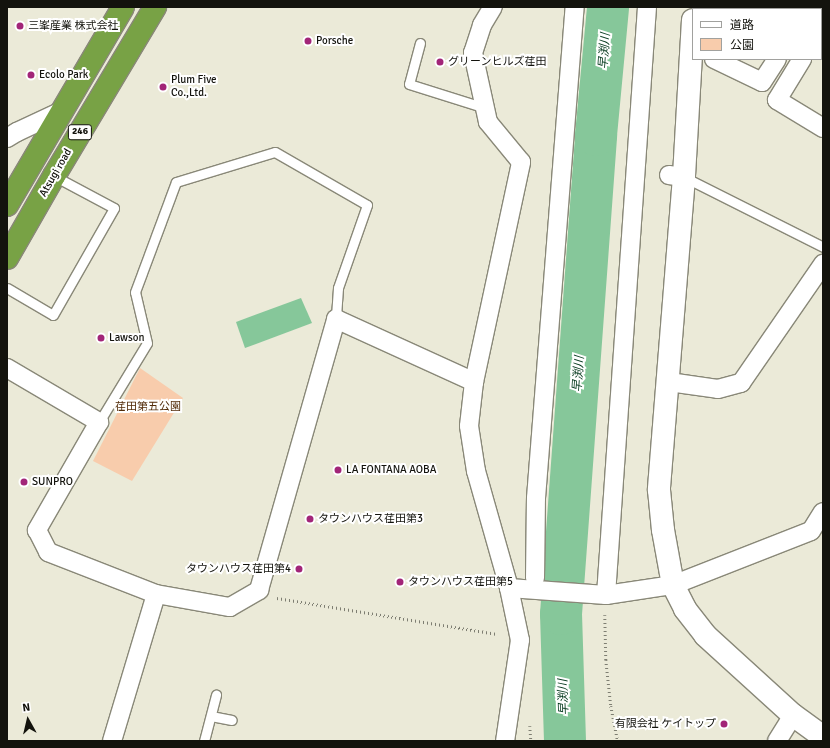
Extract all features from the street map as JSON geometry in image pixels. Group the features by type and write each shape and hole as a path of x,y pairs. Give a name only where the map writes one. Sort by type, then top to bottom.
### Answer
{"highway":[{"name":"246","path":"7,204 64,110 123,7"},
{"name":"Atsugi road","path":"7,258 155,7"}],"street":[{"path":"493,7 482,25 473,53 488,122 521,162 474,382 470,426 476,471 509,588 520,640 505,741"},
{"path":"535,584 536,498 575,7"},
{"path":"606,595 648,7"},
{"path":"692,48 676,176 669,382 659,490 663,530 673,585 685,609 705,635 738,667 793,715 823,737"},
{"path":"716,60 762,82 776,60"},
{"path":"801,60 777,100 823,128"},
{"path":"7,138 64,110"},
{"path":"669,382 718,389 741,383 823,264"},
{"path":"7,368 99,422 37,530 48,552 156,594 230,608 259,590 336,319 474,382"},
{"path":"509,588 535,584 606,595 673,585 811,531 823,512"},
{"path":"112,741 156,594"},
{"path":"777,741 793,715"}],"lane":[{"path":"420,42 410,84 485,108"},
{"path":"99,422 147,343 135,292 176,182 275,152 366,205 338,288 336,319"},
{"path":"7,288 53,315 114,208 54,176"},
{"path":"676,176 823,247"},
{"path":"823,252 820,259 823,264"},
{"path":"204,741 216,695"},
{"path":"211,716 232,720"}],"path":[{"path":"252,594 500,634"},
{"path":"606,595 604,622 606,660 611,706 618,741"}],"green space":[{"name":"荏田第五公園","path":"140,368 183,398 132,481 93,461"}],"shaded area":[{"path":"301,298 312,323 245,348 236,322"}],"waterway":[{"name":"早渕川","path":"565,741 561,614 596,135 608,7"}],"place":[{"name":"三峯産業 株式会社","path":"20,26"},
{"name":"Porsche","path":"308,41"},
{"name":"グリーンヒルズ荏田","path":"440,62"},
{"name":"Ecolo Park","path":"31,75"},
{"name":"Plum Five Co.,Ltd.","path":"163,87"},
{"name":"Lawson","path":"101,338"},
{"name":"LA FONTANA AOBA","path":"338,470"},
{"name":"SUNPRO","path":"24,482"},
{"name":"タウンハウス荏田第3","path":"310,519"},
{"name":"タウンハウス荏田第4","path":"299,569"},
{"name":"タウンハウス荏田第5","path":"400,582"},
{"name":"有限会社 ケイトップ","path":"724,724"}]}
